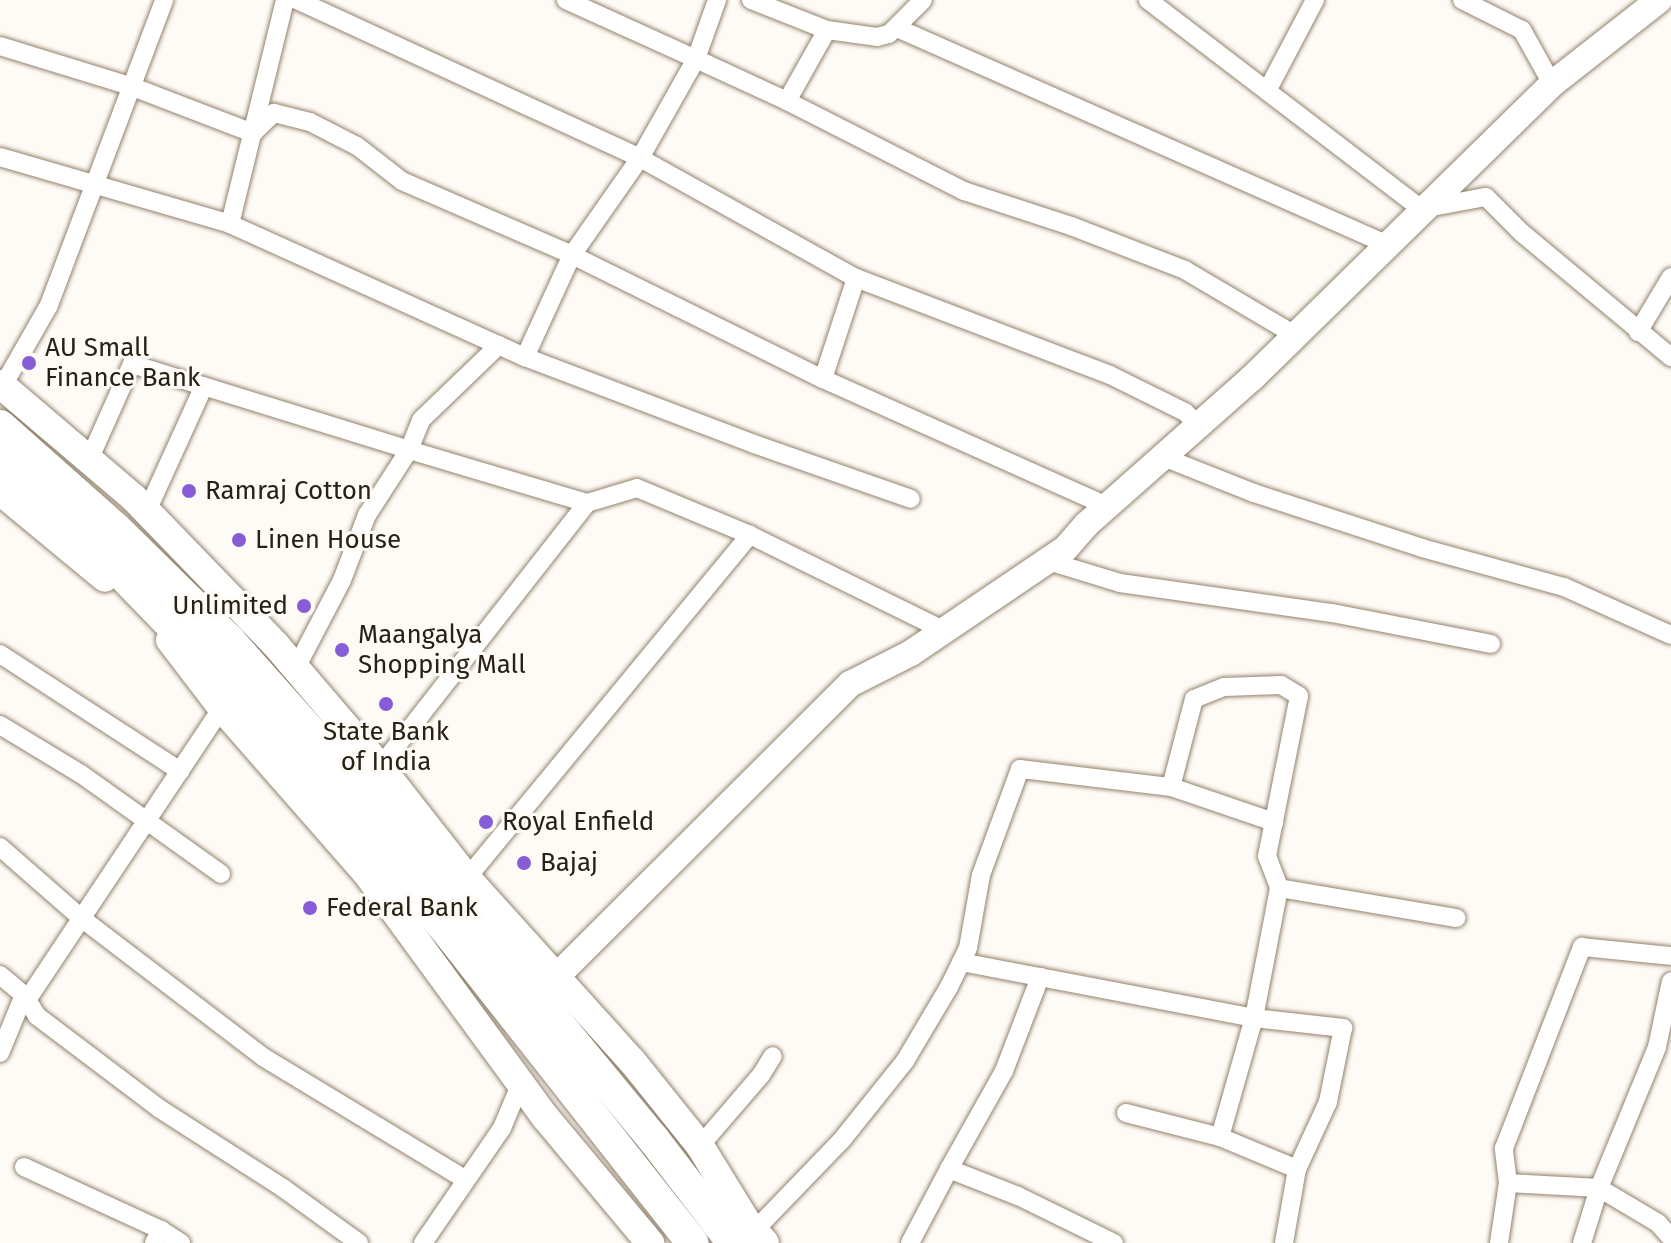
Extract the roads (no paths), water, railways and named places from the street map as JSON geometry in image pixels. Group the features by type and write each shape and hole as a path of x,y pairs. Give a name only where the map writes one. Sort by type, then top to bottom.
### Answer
{"highway":[{"path":"0,426 115,528 229,640 405,838 595,1092 630,1161 693,1243"},
{"path":"0,462 122,574 279,736 444,927 595,1092 654,1140 751,1239"}],"main road":[{"path":"1,387 147,511 296,668 380,767 467,878 557,976 679,1118 700,1146 751,1239"},
{"path":"0,491 109,581 169,640 222,708 368,875 546,1118 642,1240"}],"street":[{"path":"1,387 49,305 164,0"},
{"path":"230,224 285,0"},
{"path":"297,0 640,158 856,278 1110,375 1185,412 1198,425"},
{"path":"566,0 787,101 964,191 1071,226 1185,270 1295,335"},
{"path":"525,357 572,255 640,158 696,59 717,0"},
{"path":"751,0 827,30 877,37 897,28 923,0"},
{"path":"1267,91 1315,0"},
{"path":"1462,0 1522,30 1552,84"},
{"path":"557,976 850,684 945,631 1048,561 1295,335 1552,84 1659,0"},
{"path":"1159,3 1267,91 1421,209 1486,197 1522,233 1671,357"},
{"path":"897,28 1386,244"},
{"path":"787,101 827,30"},
{"path":"0,46 133,87 253,133"},
{"path":"253,133 274,113 310,122 357,146 402,181 572,255 823,379 1107,506"},
{"path":"0,157 230,224 525,357 768,450 911,499"},
{"path":"1638,332 1671,277"},
{"path":"823,379 856,278"},
{"path":"296,668 342,580 367,515 409,450 421,420 499,345"},
{"path":"89,460 132,364 587,503 637,488 750,535 945,631"},
{"path":"147,511 204,386"},
{"path":"1163,457 1254,493 1422,548 1564,587 1671,635"},
{"path":"380,767 587,503"},
{"path":"467,878 750,535"},
{"path":"1048,561 1120,583 1332,613 1491,644"},
{"path":"0,654 180,771"},
{"path":"1171,787 1194,699 1224,687 1281,685 1299,696 1267,856 1279,888 1254,1018 1220,1137"},
{"path":"0,1053 26,998 222,708"},
{"path":"0,725 221,874"},
{"path":"751,1239 841,1141 905,1061 968,948 981,875 1020,769 1171,787 1274,822"},
{"path":"0,847 80,917 263,1057 466,1180"},
{"path":"1279,888 1456,918"},
{"path":"1499,1243 1508,1183 1504,1148 1582,947 1671,956"},
{"path":"961,962 1254,1018 1343,1028 1328,1102 1297,1169 1284,1243"},
{"path":"0,975 26,998 37,1016 160,1109 283,1188 359,1243"},
{"path":"910,1243 1004,1071 1040,977"},
{"path":"1582,1243 1599,1188 1657,1047 1671,981"},
{"path":"700,1146 761,1075 773,1056"},
{"path":"423,1243 502,1128 521,1083"},
{"path":"1126,1113 1220,1137 1297,1169"},
{"path":"24,1167 157,1237 181,1243"},
{"path":"949,1169 1018,1196 1078,1235 1114,1243"},
{"path":"1508,1183 1599,1188 1658,1223 1671,1238"}],"place":[{"name":"AU Small Finance Bank","path":"29,363"},
{"name":"Ramraj Cotton","path":"189,491"},
{"name":"Linen House","path":"239,540"},
{"name":"Unlimited","path":"304,606"},
{"name":"Maangalya Shopping Mall","path":"342,650"},
{"name":"State Bank of India","path":"386,704"},
{"name":"Royal Enfield","path":"486,822"},
{"name":"Bajaj","path":"524,863"},
{"name":"Federal Bank","path":"310,908"}]}
